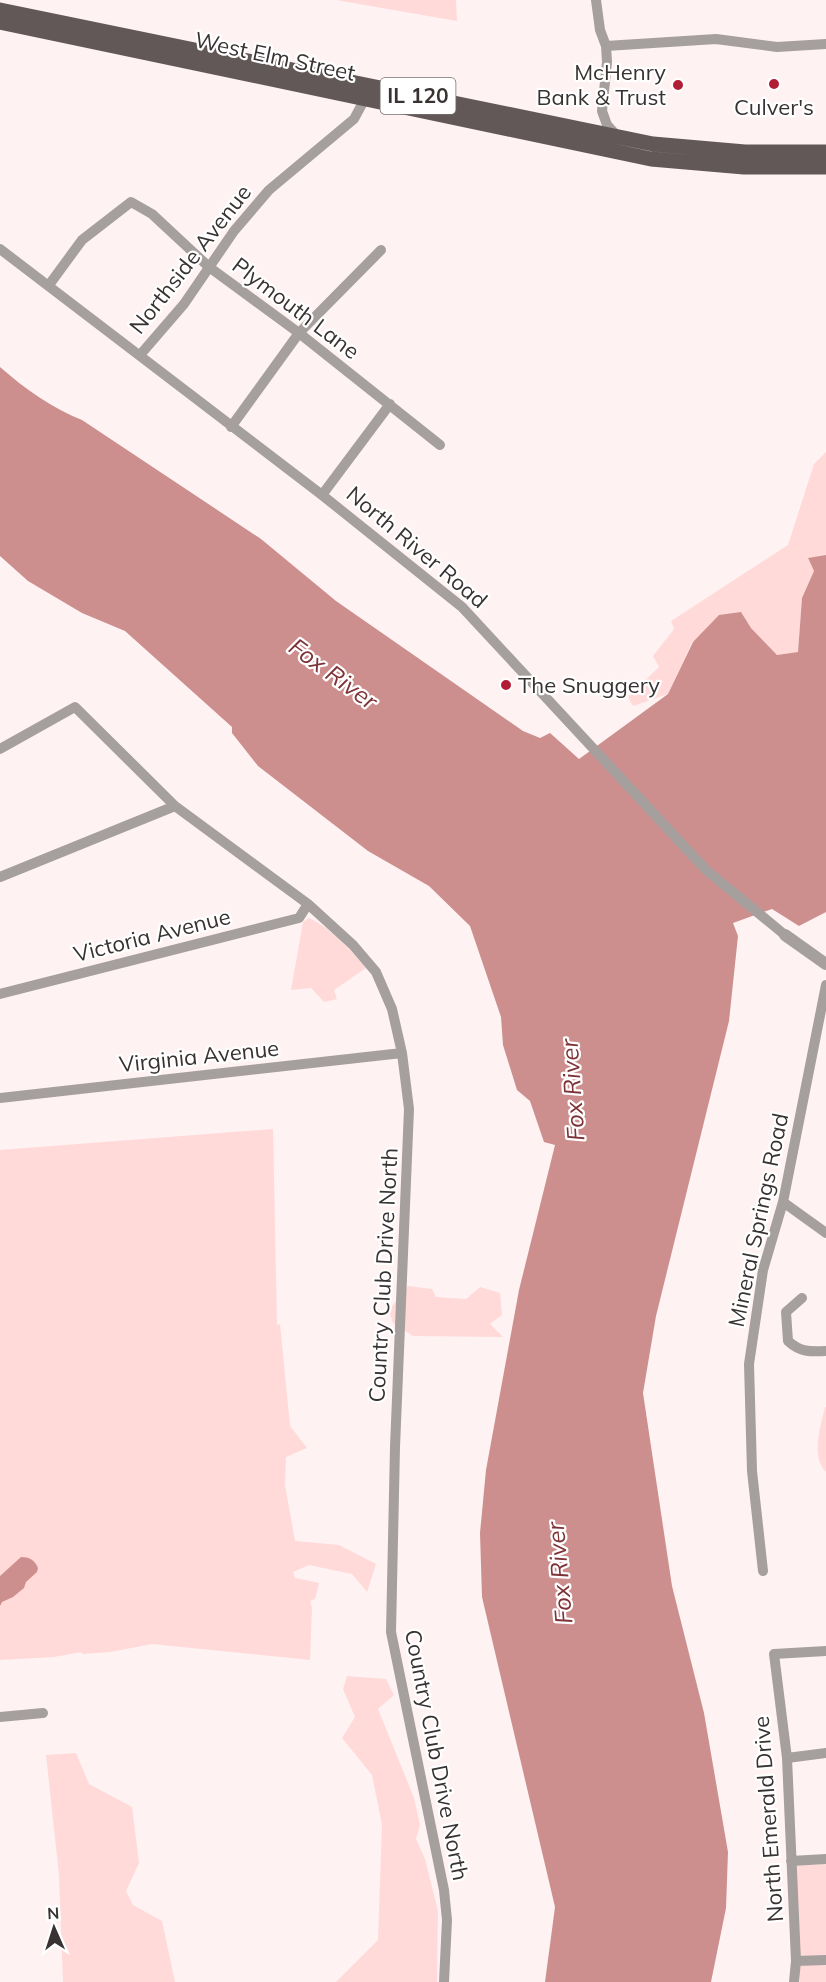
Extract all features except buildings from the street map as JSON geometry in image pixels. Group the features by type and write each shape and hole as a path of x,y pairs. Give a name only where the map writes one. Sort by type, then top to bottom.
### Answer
{"main road":[{"name":"West Elm Street","path":"0,10 368,92 651,159 744,167 826,167"},
{"name":"West Elm Street","path":"0,22 368,92 488,108 653,144 745,152 826,152"}],"street":[{"path":"596,0 600,30 606,46 607,62 602,111 606,125 618,137"},
{"path":"606,46 716,39 777,47 826,44"},
{"name":"Northside Avenue","path":"140,355 184,304 234,231 269,190 354,119 368,92"},
{"path":"583,130 602,111"},
{"name":"Plymouth Lane","path":"50,285 82,240 131,202 152,214 209,267 299,333 440,445"},
{"name":"North River Road","path":"0,249 322,495 462,607 706,870 784,935 826,964"},
{"path":"231,427 299,333 381,250"},
{"path":"322,495 390,404"},
{"name":"Country Club Drive North","path":"0,749 75,707 175,806 308,904 353,945 376,972 392,1009 402,1053 409,1109 409,1139 395,1448 391,1632 444,1890 447,1920 444,1982"},
{"path":"0,877 175,806"},
{"name":"Victoria Avenue","path":"0,994 299,918 308,904"},
{"name":"Mineral Springs Road","path":"763,1571 752,1471 749,1364 763,1270 783,1202 826,985"},
{"name":"Virginia Avenue","path":"0,1098 402,1053"},
{"path":"783,1202 826,1233"},
{"path":"802,1298 786,1312 788,1341 796,1348 807,1352 826,1351"},
{"name":"North Emerald Drive","path":"794,1982 796,1961 787,1758 774,1654 826,1651"},
{"path":"0,1717 43,1713"},
{"path":"787,1758 826,1753"},
{"path":"791,1861 826,1859"},
{"path":"796,1961 826,1960"}],"shaded area":[{"path":"336,0 456,0 457,21"},
{"path":"826,452 826,555 808,559 814,571 802,598 798,652 777,655 751,628 741,612 692,642 668,694 633,706 628,697 659,667 653,656 674,629 671,621 788,545 814,464"},
{"path":"309,918 333,934 366,968 334,990 337,999 324,1002 311,988 291,990 303,922"},
{"path":"273,1129 277,1325 280,1324 290,1426 307,1448 286,1457 285,1485 295,1541 339,1545 376,1564 367,1592 352,1574 309,1565 293,1572 295,1578 319,1583 315,1599 310,1601 312,1608 310,1660 152,1644 110,1652 83,1654 81,1652 54,1657 0,1660 0,1150"},
{"path":"408,1286 432,1289 436,1297 466,1299 480,1287 500,1293 502,1315 490,1324 503,1337 413,1336 393,1323 389,1310"},
{"path":"825,1407 826,1472 821,1465 818,1449 819,1432"},
{"path":"347,1676 386,1679 394,1695 378,1709 414,1798 420,1825 416,1839 425,1859 438,1911 437,1982 336,1982 378,1940 382,1825 372,1775 342,1738 355,1717 343,1689"},
{"path":"76,1753 89,1784 132,1807 139,1863 126,1891 133,1905 162,1921 175,1982 63,1982 59,1875 46,1755"},
{"path":"826,1864 826,1982 800,1982 796,1865"}],"water":[{"name":"Fox River","path":"0,367 39,397 82,420 261,539 336,601 523,731 540,738 550,733 579,759 668,694 693,642 719,615 741,612 751,628 777,655 798,652 802,598 814,571 808,558 826,555 826,912 799,926 772,909 733,923 738,936 729,1021 656,1316 643,1393 672,1586 704,1713 728,1852 726,1908 711,1982 545,1982 555,1907 482,1597 480,1533 486,1470 519,1290 555,1145 544,1142 530,1101 517,1090 503,1045 501,1017 470,926 429,886 368,851 258,766 232,733 232,727 125,631 82,613 28,581 0,556"},
{"path":"21,1557 33,1561 37,1565 37,1572 26,1582 24,1588 2,1602 0,1606 0,1576"}],"place":[{"name":"Culver's","path":"774,84"},
{"name":"McHenry Bank & Trust","path":"678,85"},
{"name":"The Snuggery","path":"506,685"}]}
